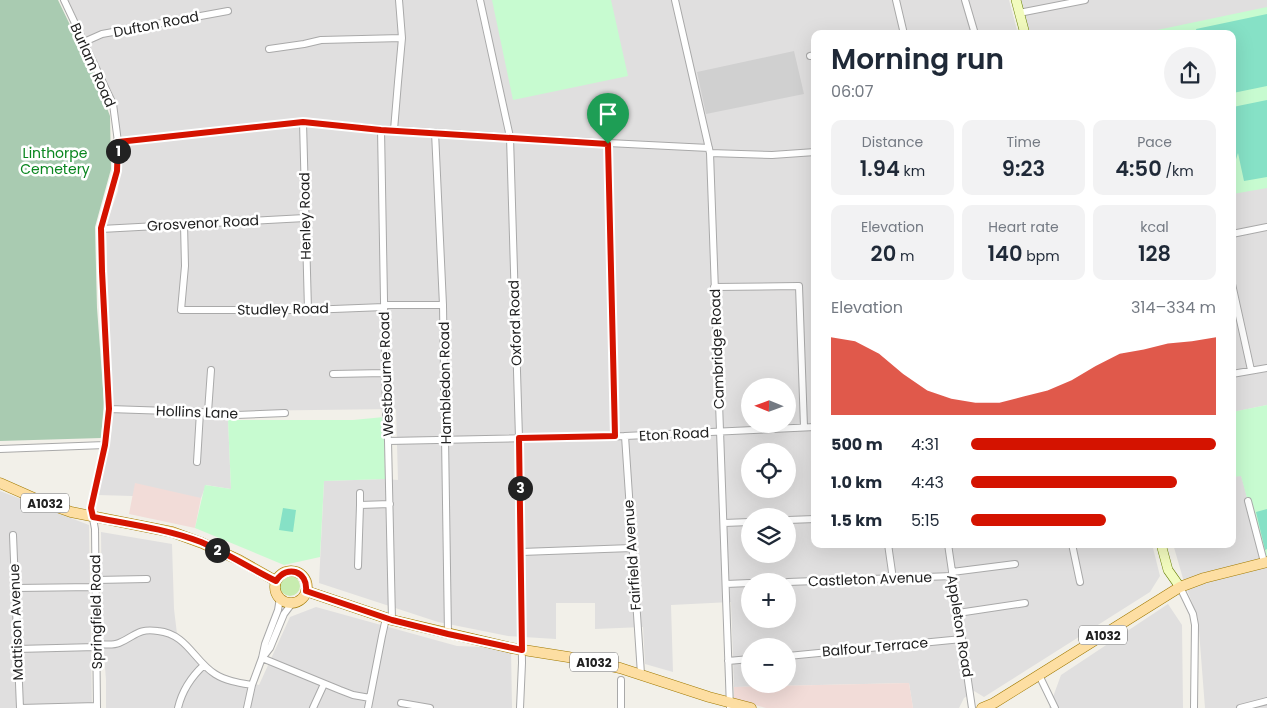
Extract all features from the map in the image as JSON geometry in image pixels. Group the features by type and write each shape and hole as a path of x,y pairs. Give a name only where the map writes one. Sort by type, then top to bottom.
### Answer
{"main road":[{"name":"A1032","path":"0,483 47,504 71,512 172,532 239,560 276,581"},
{"name":"A1032","path":"982,708 994,703 1180,586 1266,562"},
{"path":"293,571 305,580 306,591 302,598 288,602 280,598 276,590 276,581 283,573 293,571"},
{"name":"A1032","path":"306,591 389,619 522,650 586,660 620,668 730,705 751,708"}],"street":[{"name":"Burlam Road","path":"64,0 113,104 118,142 117,171 101,228 109,409 105,445 91,508 93,517"},
{"path":"394,130 402,38 399,0"},
{"name":"Oxford Road","path":"480,0 510,137 521,552 522,650 520,708"},
{"name":"Cambridge Road","path":"675,0 710,151 730,705"},
{"path":"896,0 902,30"},
{"path":"965,0 974,30"},
{"path":"1016,0 1024,30"},
{"path":"1019,13 1085,0"},
{"name":"Dufton Road","path":"84,42 102,34 228,11"},
{"path":"269,49 321,40 402,38"},
{"path":"118,142 303,122 381,130 435,132 772,156 811,152"},
{"name":"Henley Road","path":"303,122 308,310"},
{"name":"Westbourne Road","path":"368,708 382,636 389,619 390,504 386,414 381,130"},
{"name":"Hambledon Road","path":"435,132 443,304 448,634"},
{"path":"608,144 615,436"},
{"name":"Grosvenor Road","path":"101,228 305,218"},
{"name":"Studley Road","path":"184,224 185,266 181,310 308,310 443,304"},
{"path":"1236,233 1267,228"},
{"path":"714,287 799,286 804,428"},
{"path":"1236,310 1252,370"},
{"path":"1236,373 1267,368"},
{"path":"208,412 211,370"},
{"path":"333,374 386,373"},
{"name":"Hollins Lane","path":"109,409 236,414 285,413"},
{"path":"197,462 200,412"},
{"name":"Eton Road","path":"388,440 625,436 811,427"},
{"name":"Fairfield Avenue","path":"625,436 641,674"},
{"path":"0,450 105,445"},
{"path":"358,566 360,493"},
{"path":"1248,501 1266,562"},
{"path":"360,505 390,504"},
{"name":"Springfield Road","path":"93,517 96,583 97,707"},
{"path":"796,519 811,518"},
{"path":"724,523 741,522"},
{"name":"Mattison Avenue","path":"13,535 20,708"},
{"path":"521,552 632,548"},
{"path":"889,548 893,579"},
{"name":"Appleton Road","path":"949,548 972,708"},
{"path":"1073,548 1080,582"},
{"path":"1162,548 1168,570 1180,586 1193,614 1196,637 1194,708"},
{"name":"Castleton Avenue","path":"796,582 893,579 952,574 1015,564"},
{"path":"15,588 146,579"},
{"path":"726,584 741,583"},
{"path":"247,708 252,685 278,610 280,598"},
{"path":"262,658 270,648 284,614 293,602"},
{"path":"958,613 1025,603"},
{"path":"17,649 115,644 140,631 157,631 174,635 215,674 233,681 252,685"},
{"name":"Balfour Terrace","path":"796,655 962,639"},
{"path":"262,658 353,695 370,698"},
{"path":"728,661 741,660"},
{"path":"178,708 180,698 196,672 204,665"},
{"path":"1039,675 1055,708"},
{"path":"314,708 324,684"},
{"path":"618,684 621,708"},
{"path":"1240,708 1267,701"},
{"path":"401,703 425,708"},
{"path":"20,708 97,707"}],"shaded area":[{"path":"68,0 1009,0 1017,30 811,30 811,548 1153,548 1160,576 1150,592 984,697 974,691 964,698 959,708 913,708 909,683 796,686 796,638 741,638 741,687 734,687 731,602 671,605 673,672 645,664 643,627 595,629 595,603 556,603 556,639 508,636 438,622 319,583 324,481 398,480 396,409 229,411 231,489 206,485 201,498 98,495 112,428 106,225 118,191 121,146 115,99"},
{"path":"1019,0 1267,0 1267,405 1236,411 1236,30 1026,30"},
{"path":"794,51 804,94 706,114 697,72"},
{"path":"1241,475 1263,556 1267,556 1267,708 1205,708 1198,618 1184,582 1174,548 1236,548 1236,476"},
{"path":"135,483 201,498 195,528 129,514"},
{"path":"0,491 89,525 92,708 0,708"},
{"path":"101,532 172,544 174,609 177,634 216,673 259,685 290,617 316,607 457,646 511,648 512,708 106,708 102,628"},
{"path":"1168,604 1182,625 1183,708 1049,708 1061,675"},
{"path":"909,683 913,708 766,708 734,699 734,687 741,687 741,693 796,693 796,686"}],"green space":[{"name":"Linthorpe Cemetery","path":"0,0 58,0 95,77 110,116 111,169 95,227 97,308 104,402 101,438 0,441"},
{"path":"492,0 611,0 628,76 513,100"},
{"path":"1267,7 1267,188 1236,193 1236,30 1157,30"},
{"path":"1267,14 1267,86 1236,92 1236,30 1196,29"},
{"path":"1267,100 1267,177 1244,181 1238,153 1236,159 1236,106"},
{"path":"1267,405 1267,556 1263,557 1241,476 1236,477 1236,411"},
{"path":"384,417 385,479 324,481 320,557 284,565 195,528 205,485 231,489 228,420 353,420"},
{"path":"283,508 296,510 293,532 279,530"},
{"path":"1267,509 1267,549 1265,550 1256,512"},
{"path":"290,576 297,579 300,586 297,593 290,596 283,593 280,586 283,579"}],"route":[{"path":"303,122 381,130 608,144 615,436 519,438 522,650 392,620 306,591 305,580 293,571 283,573 276,581 239,560 172,532 93,517 91,508 105,445 109,409 101,228 117,171 118,142 303,122"}]}
